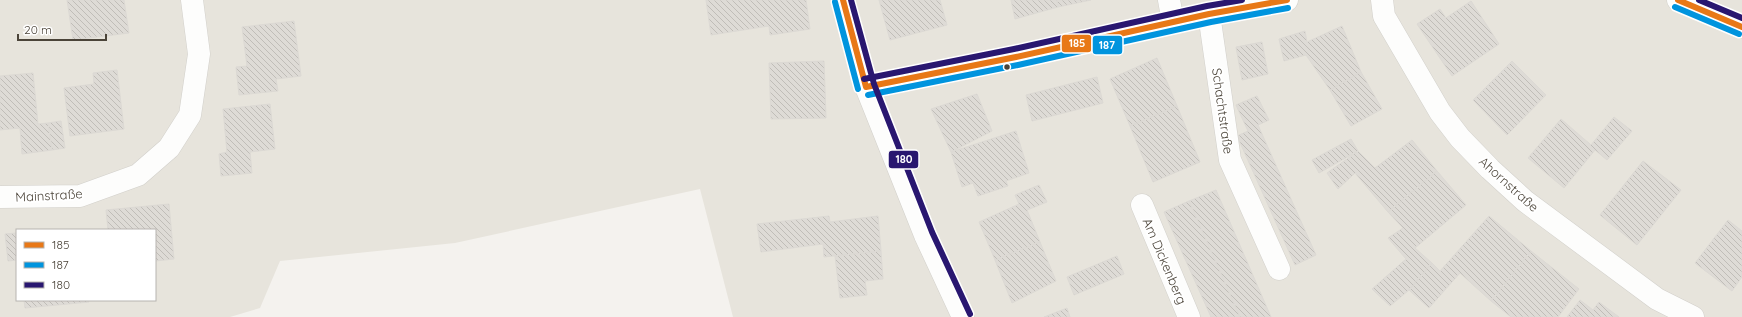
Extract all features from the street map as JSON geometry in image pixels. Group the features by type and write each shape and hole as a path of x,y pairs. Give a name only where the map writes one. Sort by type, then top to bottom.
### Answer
{"street":[{"name":"Mainstraße","path":"0,197 80,196 138,175 169,148 190,115 199,54 192,0"},
{"path":"843,0 866,87 925,235 963,317"},
{"path":"1169,0 1173,22"},
{"path":"866,87 1016,57 1209,14 1287,0"},
{"name":"Ahornstraße","path":"1382,0 1384,16 1440,112 1460,138 1490,169 1525,201 1657,299 1693,317"},
{"path":"1678,0 1742,27"},
{"name":"Schachtstraße","path":"1209,14 1230,160 1279,270"},
{"name":"Am Dickenberg","path":"1142,205 1189,317"}],"shaded area":[{"path":"0,0 1742,0 1742,317 733,317 700,189 455,243 280,261 260,308 230,317 0,317"}],"building":[{"path":"67,0 124,0 129,33 73,40"},
{"path":"706,0 806,0 810,29 770,35 769,26 711,35"},
{"path":"879,0 940,0 947,25 890,40"},
{"path":"1011,0 1057,0 1058,7 1015,19"},
{"path":"1057,0 1091,0 1058,7"},
{"path":"1471,1 1499,44 1452,76 1417,24 1440,9 1446,18"},
{"path":"294,21 301,76 276,79 278,91 239,95 236,67 247,66 242,27"},
{"path":"1342,26 1361,72 1330,90 1306,55 1284,61 1279,39 1305,31 1307,42"},
{"path":"1262,42 1268,74 1242,80 1236,47"},
{"path":"1157,58 1177,106 1130,126 1110,79"},
{"path":"824,61 826,118 771,119 769,63"},
{"path":"1512,61 1546,95 1507,135 1473,100"},
{"path":"117,70 124,129 70,136 64,88 94,84 93,73"},
{"path":"1361,72 1382,109 1351,126 1330,90"},
{"path":"33,73 38,124 48,123 52,150 22,154 20,128 0,130 0,76"},
{"path":"1097,77 1103,103 1032,121 1026,95"},
{"path":"977,94 992,131 951,152 931,109"},
{"path":"1257,96 1269,120 1258,125 1316,255 1295,265 1237,136 1248,131 1236,105"},
{"path":"270,104 275,149 250,152 252,173 221,176 219,154 227,152 223,109"},
{"path":"1177,106 1200,162 1153,182 1130,126"},
{"path":"1614,117 1632,131 1607,160 1595,150 1564,188 1528,158 1561,119 1591,145"},
{"path":"61,121 65,148 52,150 48,123"},
{"path":"1016,131 1029,173 1006,181 1008,186 978,196 973,183 962,187 951,152"},
{"path":"1351,139 1358,151 1319,173 1312,160"},
{"path":"1412,140 1437,171 1388,212 1355,173 1338,189 1327,173 1358,151 1375,168"},
{"path":"1643,161 1681,190 1637,245 1600,215"},
{"path":"1437,171 1466,205 1415,248 1432,263 1409,290 1390,306 1372,289 1406,259 1388,238 1403,228 1388,212"},
{"path":"1039,185 1047,202 1027,210 1040,242 995,260 979,222 1019,204 1015,195"},
{"path":"1216,190 1271,317 1240,317 1189,201"},
{"path":"1189,201 1240,317 1211,317 1164,212"},
{"path":"169,204 174,259 156,261 156,229 108,229 106,210"},
{"path":"829,216 830,222 878,216 881,251 824,257 823,244 761,252 757,224"},
{"path":"1489,216 1531,251 1491,301 1460,273 1429,308 1409,290 1432,263 1440,271"},
{"path":"1728,220 1742,231 1742,277 1732,291 1695,263"},
{"path":"16,233 16,260 8,261 5,234"},
{"path":"1040,242 1056,281 1012,303 995,260"},
{"path":"881,251 883,279 865,281 867,295 840,298 835,256"},
{"path":"1531,251 1579,289 1558,317 1511,317 1491,301"},
{"path":"1117,256 1124,274 1074,295 1067,277"},
{"path":"1580,300 1593,310 1599,302 1619,317 1567,317"},
{"path":"24,301 89,302 25,308"},
{"path":"1067,308 1070,317 1044,317"}],"transit line":[{"name":"185","path":"843,0 866,87"},
{"name":"180","path":"851,0 874,84 932,232 970,314"},
{"name":"180","path":"864,79 1014,49 1207,6 1242,0"},
{"name":"185","path":"866,87 1016,57 1209,14 1287,0"},
{"name":"185","path":"1678,0 1742,27"},
{"name":"180","path":"1699,0 1742,18"},
{"name":"187","path":"835,2 858,89"},
{"name":"187","path":"1675,7 1739,34"},
{"name":"187","path":"868,95 1018,65 1211,22 1288,8"}]}
